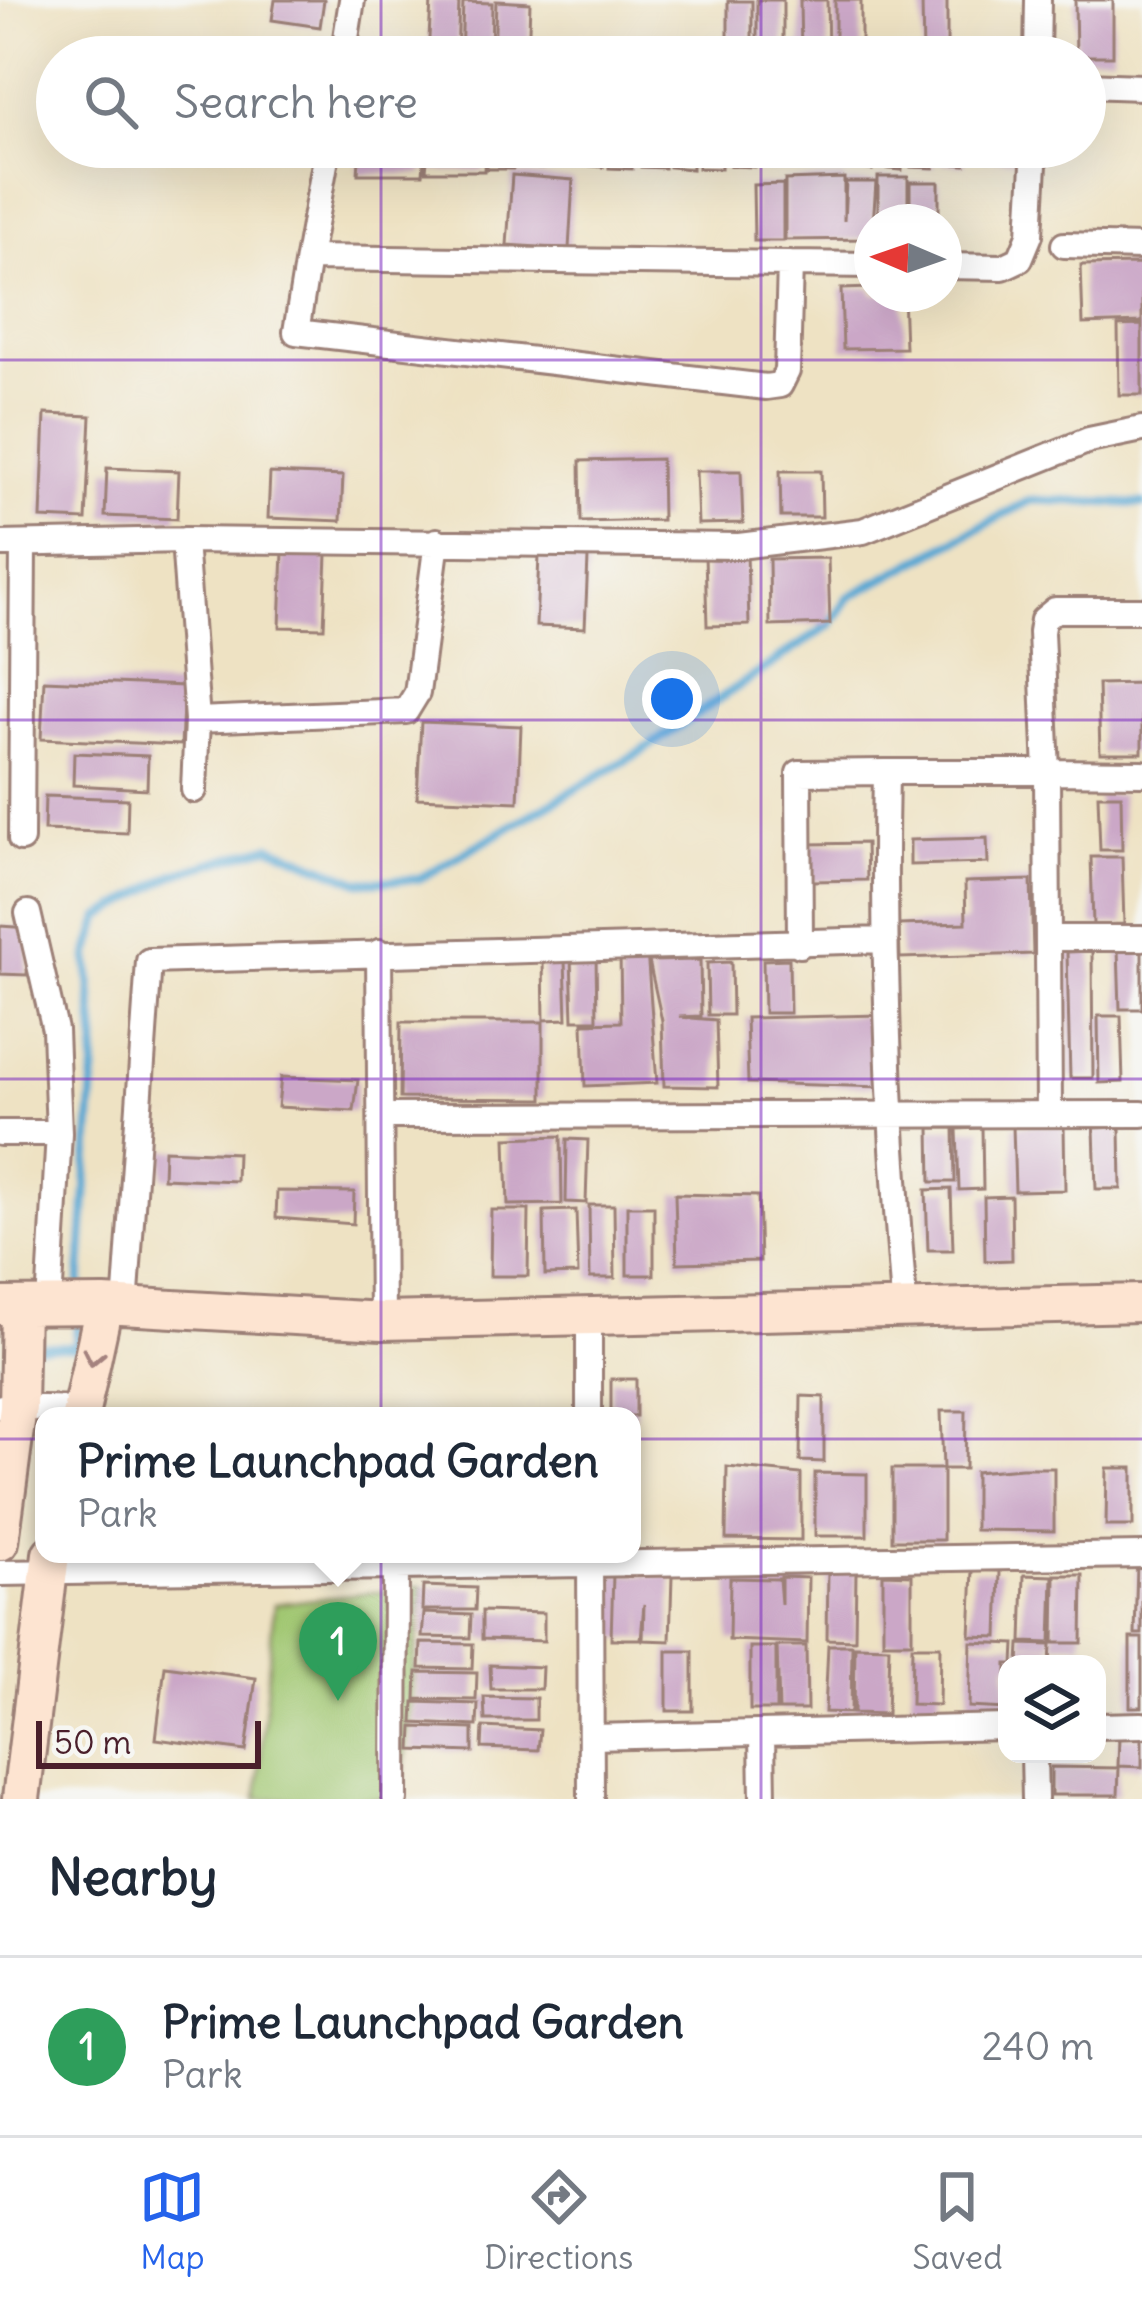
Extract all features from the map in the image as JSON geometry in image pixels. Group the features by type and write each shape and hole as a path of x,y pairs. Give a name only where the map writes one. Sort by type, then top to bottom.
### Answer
{"street":[{"path":"346,36 352,0"},
{"path":"1037,36 1038,0"},
{"path":"1106,86 1142,87"},
{"path":"324,168 296,332 766,387 780,385 787,371 790,264"},
{"path":"962,266 1003,267 1020,260 1030,236 1034,168"},
{"path":"1064,245 1142,247"},
{"path":"308,258 854,265"},
{"path":"21,838 11,545 184,540 739,547 863,531 1089,440 1142,429"},
{"path":"184,540 197,720 194,790"},
{"path":"197,720 406,711 417,693 437,542"},
{"path":"1049,1114 1043,620 1055,610 1142,610"},
{"path":"886,772 883,940 888,1115 905,1312"},
{"path":"800,945 799,773 1142,772"},
{"path":"28,913 55,1030 59,1310 80,1407"},
{"path":"1048,938 1142,938"},
{"path":"0,1542 12,1396 59,1310 149,961 883,940"},
{"path":"379,952 385,1116 382,1321"},
{"path":"385,1116 1142,1114"},
{"path":"0,1133 59,1132"},
{"path":"59,1310 382,1321 1142,1303"},
{"path":"589,1316 589,1407"},
{"path":"12,1396 59,1407"},
{"path":"641,1560 1142,1555"},
{"path":"0,1573 42,1563"},
{"path":"21,1799 50,1563"},
{"path":"165,1563 396,1567 507,1563"},
{"path":"590,1563 591,1799"},
{"path":"394,1799 396,1567"},
{"path":"1106,1726 1142,1725"},
{"path":"592,1737 998,1727"},
{"path":"762,1734 763,1799"},
{"path":"1034,1763 1035,1799"}],"green space":[{"path":"422,1586 401,1799 257,1799 274,1604"}],"building":[{"path":"275,0 324,0 320,27 272,20"},
{"path":"757,0 783,0 783,36 757,36"},
{"path":"800,0 827,0 828,36 801,36"},
{"path":"835,0 861,0 861,36 835,36"},
{"path":"922,0 947,0 947,36 923,36"},
{"path":"1075,0 1113,0 1113,56 1106,56 1106,36 1076,36"},
{"path":"431,1 459,1 458,36 429,36"},
{"path":"496,1 530,3 529,36 495,36"},
{"path":"728,1 752,1 752,36 728,36"},
{"path":"463,2 492,3 491,36 462,36"},
{"path":"358,168 423,168 423,174 358,174"},
{"path":"426,168 484,168 484,171"},
{"path":"512,175 573,180 569,249 507,245"},
{"path":"878,177 908,177 908,204 878,204"},
{"path":"844,178 844,221 846,182 876,182 874,204 854,204 854,239 785,240 785,180"},
{"path":"910,182 939,182 939,204 910,204"},
{"path":"783,184 783,241 754,241 753,185"},
{"path":"1142,264 1142,322 1083,324 1081,265"},
{"path":"841,289 854,289 854,312 904,312 905,348 843,349"},
{"path":"1142,325 1142,395 1119,395 1118,326"},
{"path":"45,414 91,416 86,520 41,518"},
{"path":"661,459 662,520 581,522 580,461"},
{"path":"107,468 179,471 177,519 105,516"},
{"path":"696,471 741,471 743,523 698,524"},
{"path":"780,471 821,471 822,517 781,517"},
{"path":"270,473 343,476 341,521 268,518"},
{"path":"283,552 327,554 324,628 280,627"},
{"path":"747,553 749,625 707,626 705,555"},
{"path":"539,556 588,558 585,628 536,626"},
{"path":"828,558 830,624 770,626 769,559"},
{"path":"44,680 184,686 181,745 41,739"},
{"path":"1142,683 1142,753 1100,753 1098,684"},
{"path":"421,722 521,726 518,802 417,798"},
{"path":"74,753 148,756 147,789 73,785"},
{"path":"1098,795 1121,795 1122,850 1100,850"},
{"path":"45,796 128,799 127,833 44,830"},
{"path":"987,838 988,863 910,865 910,840"},
{"path":"866,843 867,880 810,881 809,844"},
{"path":"1091,857 1122,857 1124,924 1093,925"},
{"path":"1031,880 1033,954 900,958 899,925 966,923 965,882"},
{"path":"0,926 29,928 27,975 0,974"},
{"path":"1118,949 1142,949 1142,1009 1120,1009"},
{"path":"620,951 647,951 657,1083 585,1086 583,1023 621,1022"},
{"path":"1092,951 1093,1078 1070,1078 1067,952"},
{"path":"571,957 596,957 597,1020 573,1020"},
{"path":"789,959 790,1013 764,1013 763,960"},
{"path":"543,960 565,960 567,1019 544,1020"},
{"path":"700,960 701,1016 679,1017 716,1020 718,1087 664,1086 662,1021 649,961"},
{"path":"731,962 732,1015 708,1015 707,963"},
{"path":"880,1015 882,1087 748,1083 746,1018"},
{"path":"1098,1016 1121,1016 1123,1082 1099,1083"},
{"path":"401,1022 543,1022 543,1099 400,1098"},
{"path":"281,1077 358,1080 354,1111 278,1107"},
{"path":"1064,1125 1065,1190 1015,1191 1013,1126"},
{"path":"1120,1127 1121,1189 1096,1189 1094,1128"},
{"path":"930,1128 954,1128 955,1182 931,1182"},
{"path":"982,1128 983,1189 959,1190 957,1129"},
{"path":"561,1136 562,1204 508,1205 506,1138"},
{"path":"567,1139 588,1140 586,1203 566,1202"},
{"path":"164,1150 237,1153 236,1181 163,1178"},
{"path":"951,1189 953,1250 928,1250 926,1190"},
{"path":"277,1191 354,1192 353,1224 276,1218"},
{"path":"675,1194 758,1196 760,1261 677,1263"},
{"path":"1011,1196 1012,1260 985,1261 984,1197"},
{"path":"589,1205 614,1205 615,1278 590,1278"},
{"path":"627,1206 654,1206 654,1275 627,1275"},
{"path":"491,1210 529,1210 528,1276 490,1276"},
{"path":"576,1210 578,1274 545,1275 544,1211"},
{"path":"611,1379 636,1379 636,1407 611,1407"},
{"path":"801,1396 824,1397 824,1462 800,1461"},
{"path":"941,1411 966,1411 965,1469 943,1469"},
{"path":"727,1467 801,1474 801,1540 726,1539"},
{"path":"1054,1468 1054,1531 975,1530 975,1472"},
{"path":"1107,1468 1133,1468 1133,1526 1106,1526"},
{"path":"892,1469 943,1469 943,1540 892,1540"},
{"path":"815,1473 867,1474 867,1536 815,1536"},
{"path":"1137,1565 1142,1565 1142,1634 1135,1634"},
{"path":"973,1570 1000,1571 998,1637 970,1636"},
{"path":"828,1571 856,1571 855,1640 827,1639"},
{"path":"613,1574 672,1576 670,1641 643,1640 644,1604 641,1639 611,1639"},
{"path":"883,1574 912,1575 912,1642 883,1642"},
{"path":"1024,1575 1053,1576 1051,1643 1022,1642"},
{"path":"1055,1575 1083,1575 1082,1643 1054,1643"},
{"path":"781,1577 808,1578 807,1643 729,1640 730,1578 779,1579 781,1604"},
{"path":"423,1586 476,1588 475,1610 422,1610"},
{"path":"482,1611 544,1613 544,1641 482,1639"},
{"path":"424,1613 471,1615 470,1638 422,1637"},
{"path":"1130,1638 1142,1638 1142,1707 1130,1707"},
{"path":"971,1642 1015,1644 1014,1655 998,1655 998,1709 969,1707"},
{"path":"421,1643 473,1644 472,1669 420,1668"},
{"path":"1020,1644 1051,1645 1050,1655 1019,1655"},
{"path":"828,1645 852,1645 851,1713 825,1712"},
{"path":"777,1646 806,1646 807,1710 779,1710"},
{"path":"855,1646 889,1647 887,1714 854,1713"},
{"path":"912,1646 940,1646 939,1705 911,1704"},
{"path":"750,1647 776,1647 776,1710 750,1710"},
{"path":"667,1651 693,1651 693,1711 667,1711"},
{"path":"490,1665 542,1667 541,1689 491,1689"},
{"path":"165,1666 256,1678 246,1751 156,1739"},
{"path":"417,1672 477,1673 476,1700 416,1699"},
{"path":"484,1697 536,1698 536,1720 485,1720"},
{"path":"414,1702 478,1704 477,1726 413,1723"},
{"path":"413,1727 473,1729 473,1752 412,1750"},
{"path":"483,1727 540,1730 538,1750 482,1748"},
{"path":"1119,1737 1142,1737 1142,1767 1118,1766"},
{"path":"1051,1767 1119,1768 1118,1795 1051,1795"}],"waterway":[{"path":"79,1298 96,1042 88,957 100,918 175,874 270,846 360,882 419,879 642,751 831,624 849,597 1031,500 1142,504"},
{"path":"29,1346 76,1347 78,1314"}],"place":[{"name":"Prime Launchpad Garden","path":"338,1701"}]}
